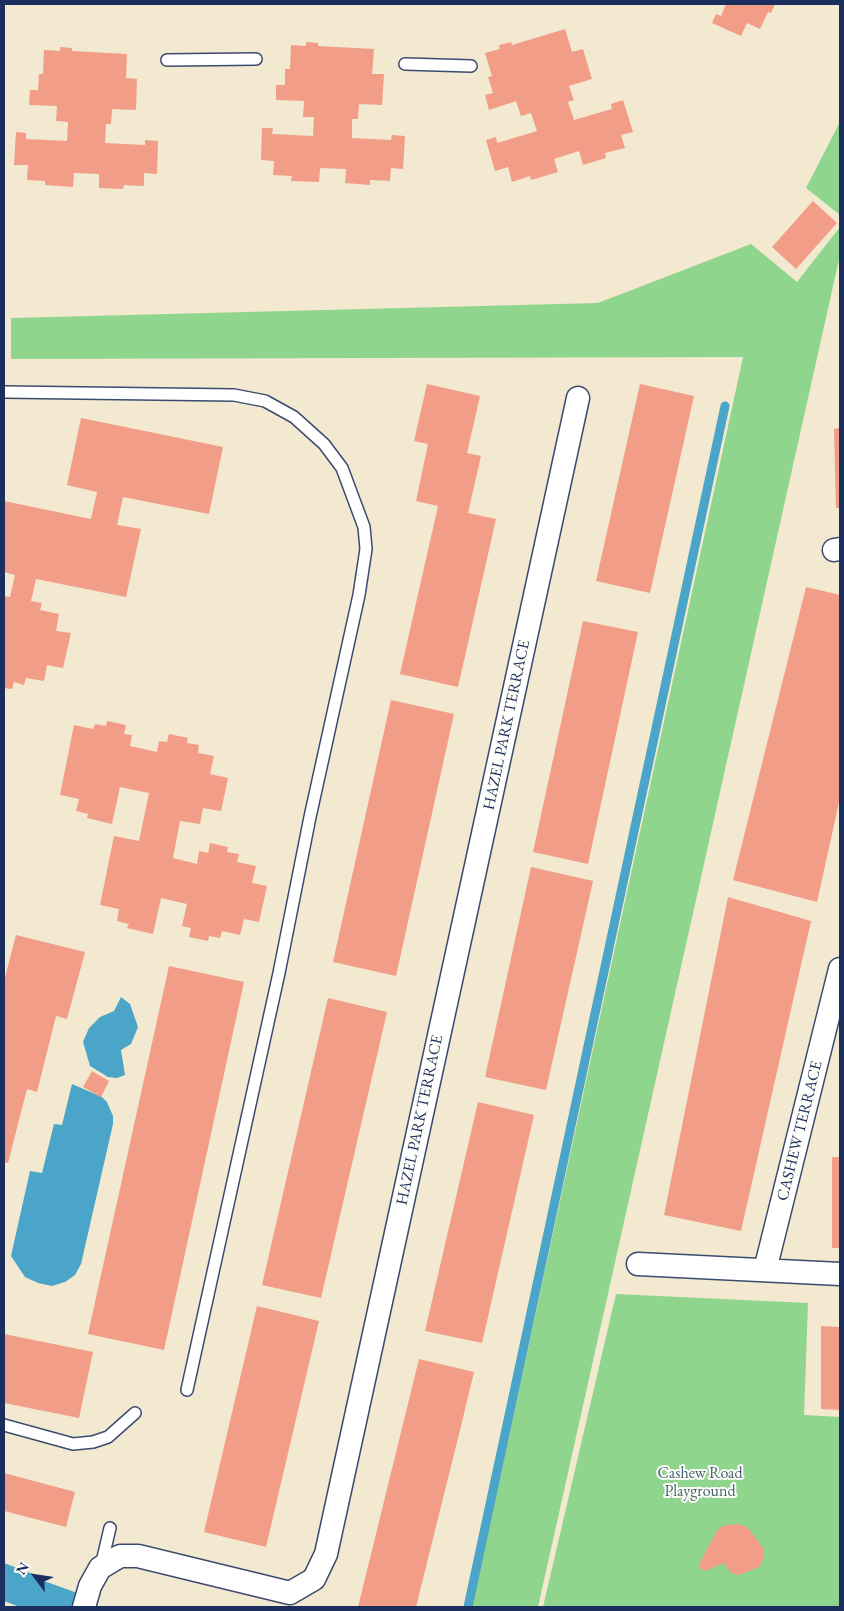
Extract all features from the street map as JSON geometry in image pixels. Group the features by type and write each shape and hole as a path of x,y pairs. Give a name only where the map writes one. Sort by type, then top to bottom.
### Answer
{"street":[{"name":"HAZEL PARK TERRACE","path":"92,1587 120,1556 138,1556 290,1593 314,1579 326,1554 578,398"},
{"name":"CASHEW TERRACE","path":"765,1270 837,993 840,969"},
{"path":"638,1264 840,1274"}],"lane":[{"path":"167,60 256,59"},
{"path":"405,64 471,66"},
{"path":"4,392 234,394 265,401 294,417 328,450 342,468 364,527 366,549 359,595 310,817 279,973 187,1390"},
{"path":"4,1425 73,1444 80,1444 108,1437 135,1413"},
{"path":"92,1587 110,1528"}],"green space":[{"path":"840,122 840,215 806,188"},
{"path":"840,227 840,255 538,1607 472,1607 743,357 11,359 11,318 598,303 751,244 797,282"},
{"name":"Cashew Road Playground","path":"616,1294 808,1303 804,1415 840,1417 840,1607 543,1607"}],"water":[{"path":"121,997 130,1004 138,1027 131,1044 121,1050 125,1075 117,1078 108,1077 90,1066 83,1042 89,1028 100,1017 114,1011"},
{"path":"72,1084 102,1097 107,1102 113,1116 113,1124 81,1264 75,1275 65,1282 52,1286 38,1283 25,1277 11,1256 30,1171 42,1173 54,1124 62,1125"},
{"path":"4,1563 46,1579 34,1607 20,1607 4,1601"}],"building":[{"path":"726,4 775,4 771,13 768,12 760,29 747,23 741,36 712,23 716,14 721,16"},
{"path":"565,29 572,52 583,49 592,79 569,86 574,100 568,102 574,120 612,109 611,104 623,100 633,132 621,135 625,148 605,153 606,158 583,165 579,151 554,159 558,172 531,180 530,176 512,182 508,167 495,171 486,140 496,137 497,143 537,131 531,113 521,116 516,101 489,110 485,95 493,93 488,77 492,76 485,53 500,49 499,45 511,42 512,45"},
{"path":"306,42 318,43 318,46 374,49 372,74 384,74 382,105 359,104 358,119 352,119 352,138 391,140 392,135 405,136 403,169 391,168 390,181 370,180 370,185 345,183 346,169 320,168 319,182 291,181 292,176 273,175 274,161 261,160 262,128 273,128 272,134 313,136 314,117 303,117 304,101 276,100 276,85 285,85 285,69 290,69 291,45 306,46"},
{"path":"60,47 72,48 72,51 127,54 126,78 137,79 136,110 112,109 111,124 106,124 105,143 145,145 145,140 158,141 157,174 144,173 144,186 124,185 123,189 99,188 99,174 74,173 73,187 45,185 45,181 27,180 28,165 14,165 16,132 26,133 26,139 67,141 68,122 56,121 57,106 29,105 30,90 38,90 39,74 43,74 44,50 60,51"},
{"path":"813,201 837,223 796,269 772,247"},
{"path":"427,384 480,396 467,453 481,456 468,513 496,519 458,687 400,674 438,506 416,501 428,444 414,441"},
{"path":"640,384 694,396 650,593 596,581"},
{"path":"81,418 223,447 209,514 123,497 117,525 141,529 126,597 36,579 31,601 42,603 40,610 59,614 56,631 71,633 63,668 47,665 44,681 26,678 24,685 14,682 12,689 4,688 4,596 10,597 15,575 4,572 4,501 91,519 97,492 67,485"},
{"path":"840,428 840,508 836,508 834,429"},
{"path":"806,587 840,595 840,798 817,902 733,880"},
{"path":"583,621 638,632 588,864 533,852"},
{"path":"391,700 454,714 396,976 333,962"},
{"path":"107,721 126,725 124,734 132,735 130,746 157,752 159,741 167,742 169,734 188,738 187,743 199,745 198,753 214,756 210,774 228,778 221,811 203,808 200,824 180,821 173,858 197,864 199,851 208,853 210,843 228,847 227,852 239,854 237,862 256,866 252,883 267,886 259,922 244,919 240,935 222,931 220,938 209,936 208,941 189,937 191,928 182,926 187,904 161,898 153,934 127,928 129,924 117,921 119,909 100,905 114,836 139,841 149,793 120,787 112,824 87,818 88,814 76,811 79,799 60,795 74,725 93,729 95,724 106,726"},
{"path":"531,867 593,881 546,1090 485,1077"},
{"path":"728,897 811,921 741,1231 664,1215"},
{"path":"16,935 85,952 67,1019 56,1016 37,1092 27,1089 8,1163 4,1162 4,981"},
{"path":"169,966 244,982 164,1350 88,1334"},
{"path":"328,998 387,1012 321,1298 262,1285"},
{"path":"92,1071 109,1081 101,1097 83,1087"},
{"path":"478,1102 534,1115 482,1343 425,1331"},
{"path":"832,1157 840,1157 840,1248 832,1248"},
{"path":"257,1306 319,1321 266,1547 204,1532"},
{"path":"821,1326 840,1327 840,1410 821,1409"},
{"path":"4,1334 93,1352 79,1418 4,1403"},
{"path":"419,1359 474,1372 461,1426 416,1607 358,1607"},
{"path":"4,1473 75,1492 66,1527 4,1511"},
{"path":"738,1524 747,1527 764,1549 764,1558 759,1567 739,1575 731,1573 724,1563 705,1571 700,1568 700,1562 717,1531 722,1526"}],"waterway":[{"path":"468,1607 725,406"},
{"path":"4,1582 73,1607"}]}
